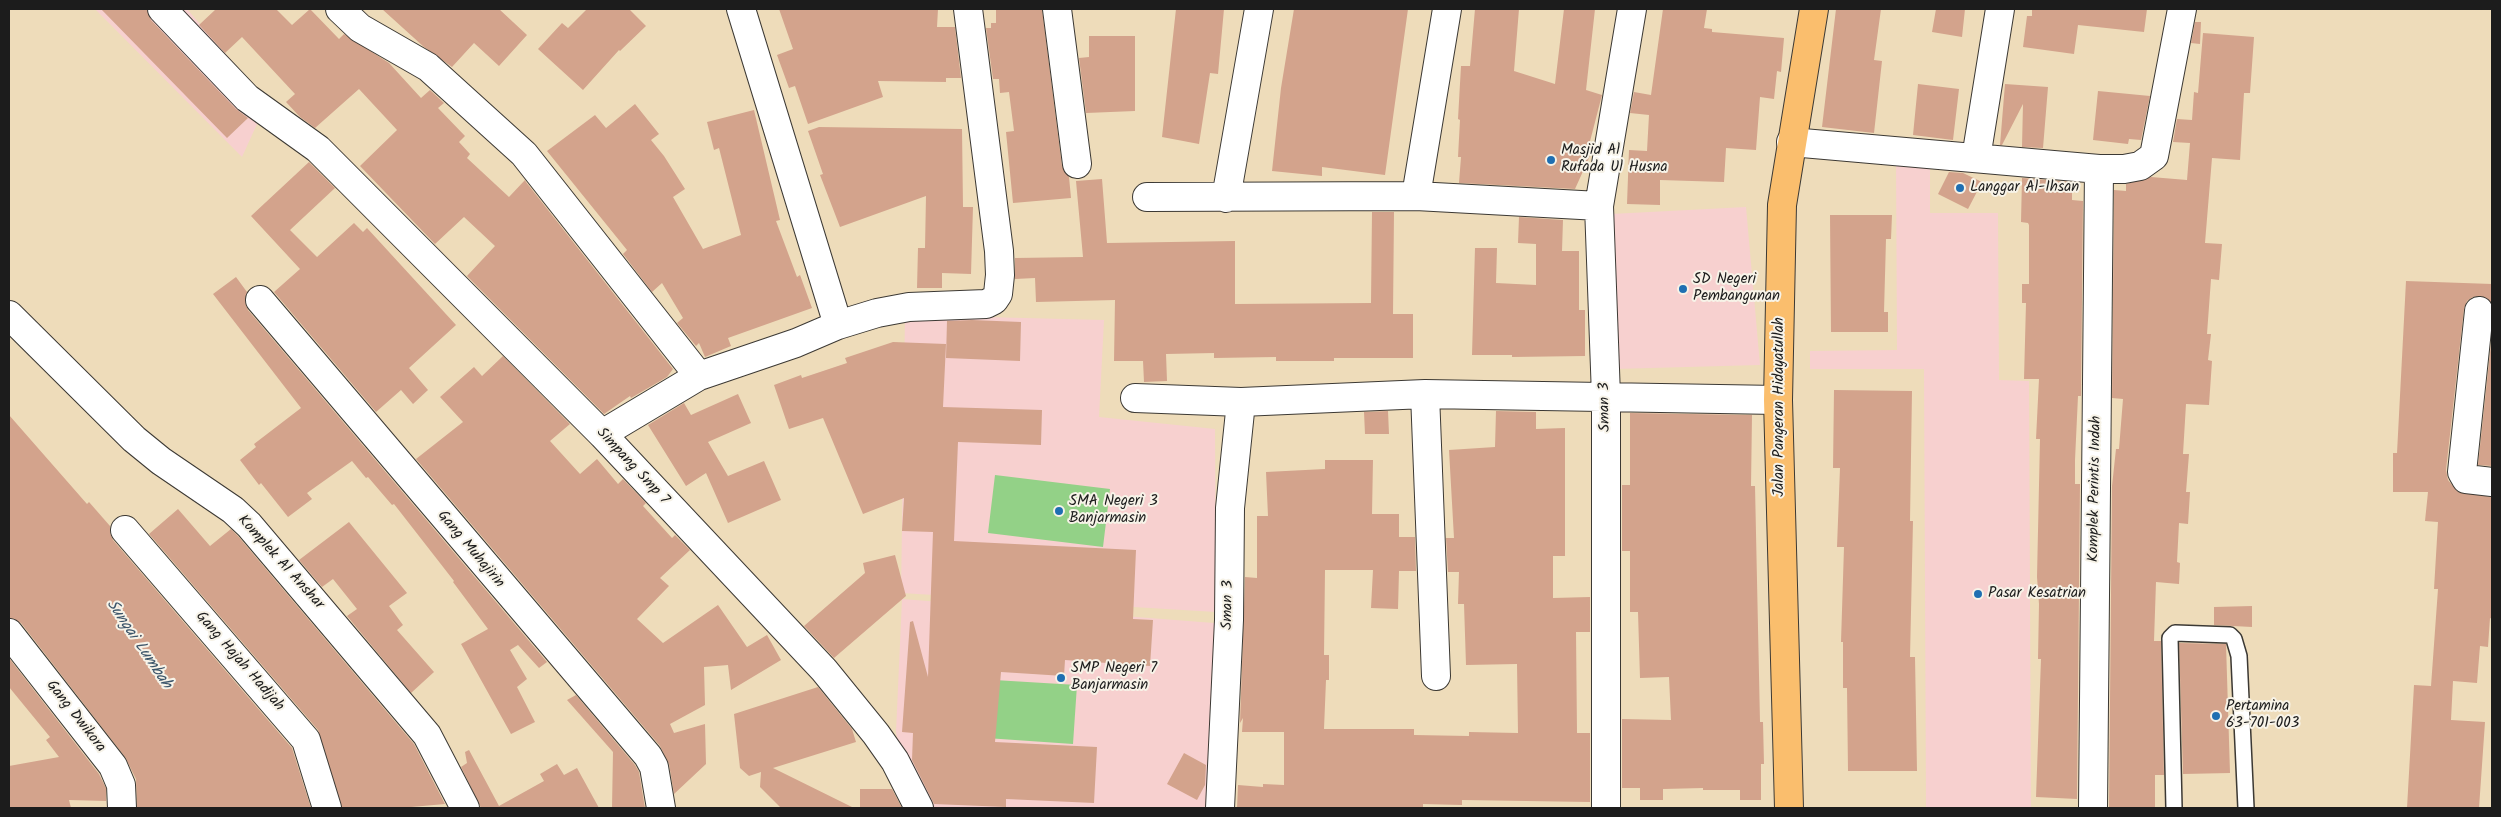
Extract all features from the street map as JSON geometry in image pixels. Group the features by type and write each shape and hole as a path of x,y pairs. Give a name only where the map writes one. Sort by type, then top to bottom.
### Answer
{"main road":[{"name":"Jalan Pangeran Hidayatullah","path":"1789,808 1778,400 1782,205 1814,9"}],"street":[{"name":"Simpang Smp 7","path":"162,9 247,98 318,149 602,434 824,670 881,741 898,768 918,808"},
{"path":"340,9 360,28 386,45 428,67 524,154 699,376"},
{"path":"741,9 838,325"},
{"path":"602,434 699,376 796,343 838,325 877,313 909,307 986,304 994,300 998,294 1000,275 999,251 968,9"},
{"path":"1057,9 1077,164"},
{"path":"1226,198 1259,9"},
{"path":"1416,196 1447,9"},
{"name":"Sman 3","path":"1606,808 1606,396 1599,206 1632,9"},
{"path":"1976,158 2000,9"},
{"path":"1791,142 2099,169 2124,169 2140,166 2154,156 2182,9"},
{"name":"Komplek Perintis Indah","path":"2094,808 2099,169"},
{"path":"1147,196 1226,198 1416,196 1599,206"},
{"name":"Gang Muhajirin","path":"260,300 648,756 654,767 662,808"},
{"path":"2479,311 2462,472 2466,480 2492,482"},
{"name":"Komplek Al Anshar","path":"9,315 134,439 161,461 232,510 249,525 427,735 465,808"},
{"path":"1135,398 1241,402 1425,394 1778,400"},
{"path":"1425,394 1436,676"},
{"name":"Sman 3","path":"1220,808 1229,620 1230,508 1241,402"},
{"name":"Gang Hajah Hadijah","path":"125,530 306,740 327,808"},
{"name":"Gang Dwikora","path":"9,633 113,766 121,785 122,808"}],"lane":[{"path":"2174,808 2170,638 2175,633 2230,635 2234,639 2239,656 2246,808"}],"shaded area":[{"path":"95,9 187,9 267,102 242,157"},
{"name":"Pasar Kesatrian","path":"1896,160 1930,160 1930,213 1998,213 1999,380 2029,381 2031,808 1926,808 1924,369 1810,369 1810,351 1897,350"},
{"name":"SD Negeri Pembangunan","path":"1746,207 1760,365 1614,369 1611,214"},
{"name":"SMA Negeri 3 Banjarmasin","path":"905,315 1104,320 1099,417 1215,429 1216,612 901,593"},
{"name":"SMP Negeri 7 Banjarmasin","path":"902,599 1227,624 1215,808 917,808 901,760 896,732"}],"green space":[{"path":"995,475 1110,489 1103,547 988,533"},
{"path":"961,678 1077,685 1073,744 957,736"}],"building":[{"path":"101,9 147,9 151,20 236,109 248,118 227,138"},
{"path":"216,9 276,9 292,25 310,9 339,39 344,34 389,63 421,98 430,90 444,103 438,108 465,136 459,142 470,154 467,158 509,197 525,180 673,369 667,377 631,398 630,396 604,414 467,276 495,246 464,217 435,244 360,166 397,130 359,89 315,128 300,117 286,102 295,94 242,37 225,53 199,25"},
{"path":"382,9 499,9 527,35 499,66 474,43 452,67 424,47"},
{"path":"587,9 629,9 646,26 619,50 583,90 538,49 562,23 568,28"},
{"path":"779,9 938,9 937,27 955,27 961,78 946,78 946,82 878,81 883,97 808,124 795,86 789,88 777,55 793,49"},
{"path":"996,9 1042,9 1062,166 1069,177 1071,198 1013,203 1006,132 1014,131 1009,92 1000,93 999,79 993,79 986,28 991,28 991,23 996,23"},
{"path":"1176,9 1224,9 1218,74 1210,73 1199,144 1162,137"},
{"path":"1294,9 1408,9 1385,175 1322,167 1322,176 1272,171 1281,88"},
{"path":"1475,9 1519,9 1514,71 1555,84 1564,9 1595,9 1586,90 1602,95 1588,149 1593,149 1575,189 1459,183 1461,157 1458,157 1460,120 1458,119 1461,66 1470,66"},
{"path":"1663,9 1707,9 1704,28 1712,29 1712,32 1784,38 1781,72 1777,71 1774,99 1760,97 1756,150 1726,148 1724,182 1660,180 1660,205 1627,204 1629,150 1647,151 1649,115 1630,113 1634,92 1651,95"},
{"path":"1836,9 1881,9 1874,60 1882,61 1874,133 1822,127"},
{"path":"1936,9 1965,9 1962,37 1932,32"},
{"path":"2032,9 2147,9 2144,32 2078,25 2074,54 2023,47 2027,16 2032,16"},
{"path":"2195,22 2201,22 2200,44 2191,43"},
{"path":"2203,33 2254,37 2250,93 2244,93 2240,160 2212,158 2205,243 2222,244 2219,280 2211,279 2207,334 2211,334 2208,360 2212,361 2209,405 2186,404 2183,454 2189,454 2186,492 2190,492 2188,524 2179,523 2177,562 2180,563 2179,584 2156,582 2154,641 2161,641 2164,775 2155,775 2155,808 2109,808 2112,486 2116,449 2119,449 2123,399 2112,398 2114,190 2126,191 2126,184 2151,177 2187,180 2190,143 2173,142 2177,119 2192,120 2194,92 2198,93"},
{"path":"1089,36 1135,36 1135,111 1086,113 1079,58 1089,57"},
{"path":"1918,84 1959,89 1953,140 1913,135"},
{"path":"2005,84 2048,87 2043,148 2022,147 2023,104 2002,145 2000,145"},
{"path":"2098,91 2150,96 2141,140 2129,139 2128,144 2093,140"},
{"path":"635,104 659,134 651,140 664,156 685,189 673,197 703,249 741,235 719,148 714,150 707,122 754,110 780,220 776,221 797,277 800,275 812,308 728,338 731,346 705,357 699,343 696,346 677,323 683,318 662,283 652,292 623,254 627,250 547,151 595,115 606,128"},
{"path":"819,127 962,129 963,207 973,207 971,274 942,273 942,288 917,288 918,248 925,248 926,196 840,227 820,175 823,174 808,131"},
{"path":"309,162 335,188 290,230 317,257 354,223 363,232 367,228 456,325 409,368 428,390 413,404 401,390 376,412 274,292 300,269 251,216"},
{"name":"Langgar Al-Ihsan","path":"1949,172 1963,173 1982,182 1968,209 1938,194"},
{"path":"2022,178 2072,182 2072,200 2083,201 2081,396 2078,396 2075,460 2075,484 2080,484 2077,799 2036,797 2041,659 2038,659 2039,604 2037,577 2040,439 2036,439 2039,379 2024,379 2026,303 2022,303 2022,284 2029,284 2029,225 2028,223 2021,222"},
{"path":"1102,179 1107,243 1235,241 1235,304 1371,303 1372,212 1394,212 1393,314 1413,314 1413,358 1334,358 1334,361 1276,361 1276,357 1214,358 1214,353 1166,354 1167,381 1144,382 1143,361 1114,361 1115,300 1036,302 1035,278 1015,279 1015,258 1083,257 1076,181"},
{"path":"1830,215 1892,215 1891,239 1886,239 1884,312 1888,312 1888,332 1831,332"},
{"path":"1519,217 1563,220 1562,251 1579,251 1579,310 1585,310 1585,356 1512,357 1512,355 1472,355 1475,248 1497,248 1496,283 1536,285 1536,244 1518,243"},
{"path":"236,277 247,292 245,302 248,310 547,662 539,668 518,645 510,650 527,679 517,687 535,722 511,734 461,644 488,629 454,581 394,504 392,505 352,461 307,493 312,499 288,517 261,483 259,485 240,460 256,447 254,444 301,408 213,294"},
{"path":"2406,281 2492,284 2492,303 2481,296 2473,297 2467,301 2464,309 2446,470 2448,480 2458,492 2492,497 2492,619 2490,618 2488,647 2480,646 2477,683 2453,681 2451,720 2485,722 2479,808 2407,808 2414,685 2431,686 2438,589 2434,589 2438,522 2425,521 2428,492 2393,492 2393,453 2397,453"},
{"path":"947,321 1021,322 1020,361 946,358"},
{"path":"2492,334 2492,466 2478,465"},
{"path":"893,342 946,344 943,407 1042,410 1041,445 958,442 954,541 1136,550 1133,619 1153,620 1150,666 1065,660 1064,676 1001,672 995,742 1097,747 1094,803 1006,799 1006,807 934,804 912,760 913,733 902,732 910,622 913,621 928,677 933,532 902,531 904,498 863,514 823,418 789,429 774,385 801,375 802,378 847,363 845,358"},
{"path":"503,356 570,424 550,441 580,474 597,459 618,484 623,479 646,503 643,506 672,538 675,535 690,550 660,578 669,586 637,619 663,643 718,605 747,647 767,635 781,660 731,690 728,665 704,667 705,705 670,724 674,733 705,724 706,764 674,794 669,764 660,746 416,459 463,422 440,397 474,367 482,376"},
{"path":"1834,390 1912,391 1910,521 1913,521 1910,657 1915,657 1917,771 1848,771 1847,688 1843,688 1843,642 1841,642 1844,547 1837,547 1840,468 1833,468"},
{"path":"738,394 751,423 708,442 728,476 764,461 781,500 728,523 706,473 686,486 648,425 684,403 691,415"},
{"path":"1388,411 1389,434 1365,434 1364,412"},
{"path":"1496,411 1536,412 1536,429 1565,428 1565,556 1553,556 1553,598 1590,597 1590,632 1576,632 1577,733 1590,733 1590,802 1462,800 1462,805 1423,804 1423,808 1237,808 1238,785 1263,787 1263,784 1284,785 1284,732 1242,732 1243,718 1240,723 1245,577 1257,578 1257,516 1268,516 1266,472 1325,469 1325,460 1373,460 1372,514 1399,514 1399,537 1415,537 1416,571 1399,571 1398,609 1371,608 1373,570 1325,570 1324,655 1329,655 1329,680 1326,680 1324,729 1414,729 1414,735 1469,736 1469,732 1518,733 1517,664 1466,665 1464,604 1458,604 1459,572 1448,572 1446,538 1454,538 1449,450 1495,447"},
{"path":"1630,413 1752,415 1751,486 1755,486 1760,722 1763,722 1764,764 1761,764 1761,800 1740,800 1740,790 1703,790 1703,788 1663,789 1663,800 1640,800 1640,788 1622,788 1622,719 1671,720 1669,677 1640,678 1638,612 1630,612 1630,551 1622,551 1622,485 1630,485"},
{"path":"9,415 87,504 89,502 110,526 113,540 292,748 311,808 137,808 136,779 125,757 21,623 9,618"},
{"path":"178,509 210,546 231,529 238,536 414,744 445,804 400,808 342,808 318,730 149,534"},
{"path":"349,522 407,593 389,606 403,625 397,630 434,672 411,693 347,616 357,609 333,579 322,587 299,560"},
{"path":"895,555 906,596 834,658 804,626 865,573 863,563"},
{"path":"2252,606 2252,627 2214,625 2214,607"},
{"path":"2179,643 2226,644 2230,773 2183,774"},
{"path":"9,658 99,774 106,788 106,801 69,800 71,808 9,808 9,766 59,757 46,740 50,737 9,687"},
{"path":"818,687 852,729 856,742 773,768 854,808 781,808 760,787 761,772 749,776 740,768 734,714"},
{"path":"576,695 635,765 639,772 645,808 612,808 613,752 567,700"},
{"path":"469,750 499,806 544,781 540,774 557,764 564,775 577,768 599,808 481,808 461,767 467,763 465,752"},
{"path":"1184,753 1206,765 1205,785 1197,800 1167,784"},
{"path":"860,789 892,789 902,808 860,808"}],"place":[{"name":"Masjid Al Rufada Ul Husna","path":"1551,160"},
{"name":"Langgar Al-Ihsan","path":"1960,188"},
{"name":"SD Negeri Pembangunan","path":"1683,289"},
{"name":"SMA Negeri 3 Banjarmasin","path":"1059,511"},
{"name":"Pasar Kesatrian","path":"1978,594"},
{"name":"SMP Negeri 7 Banjarmasin","path":"1061,678"},
{"name":"Pertamina 63-701-003","path":"2216,716"}],"water label":[{"name":"Sungai Lumbah","path":"138,645"}]}
